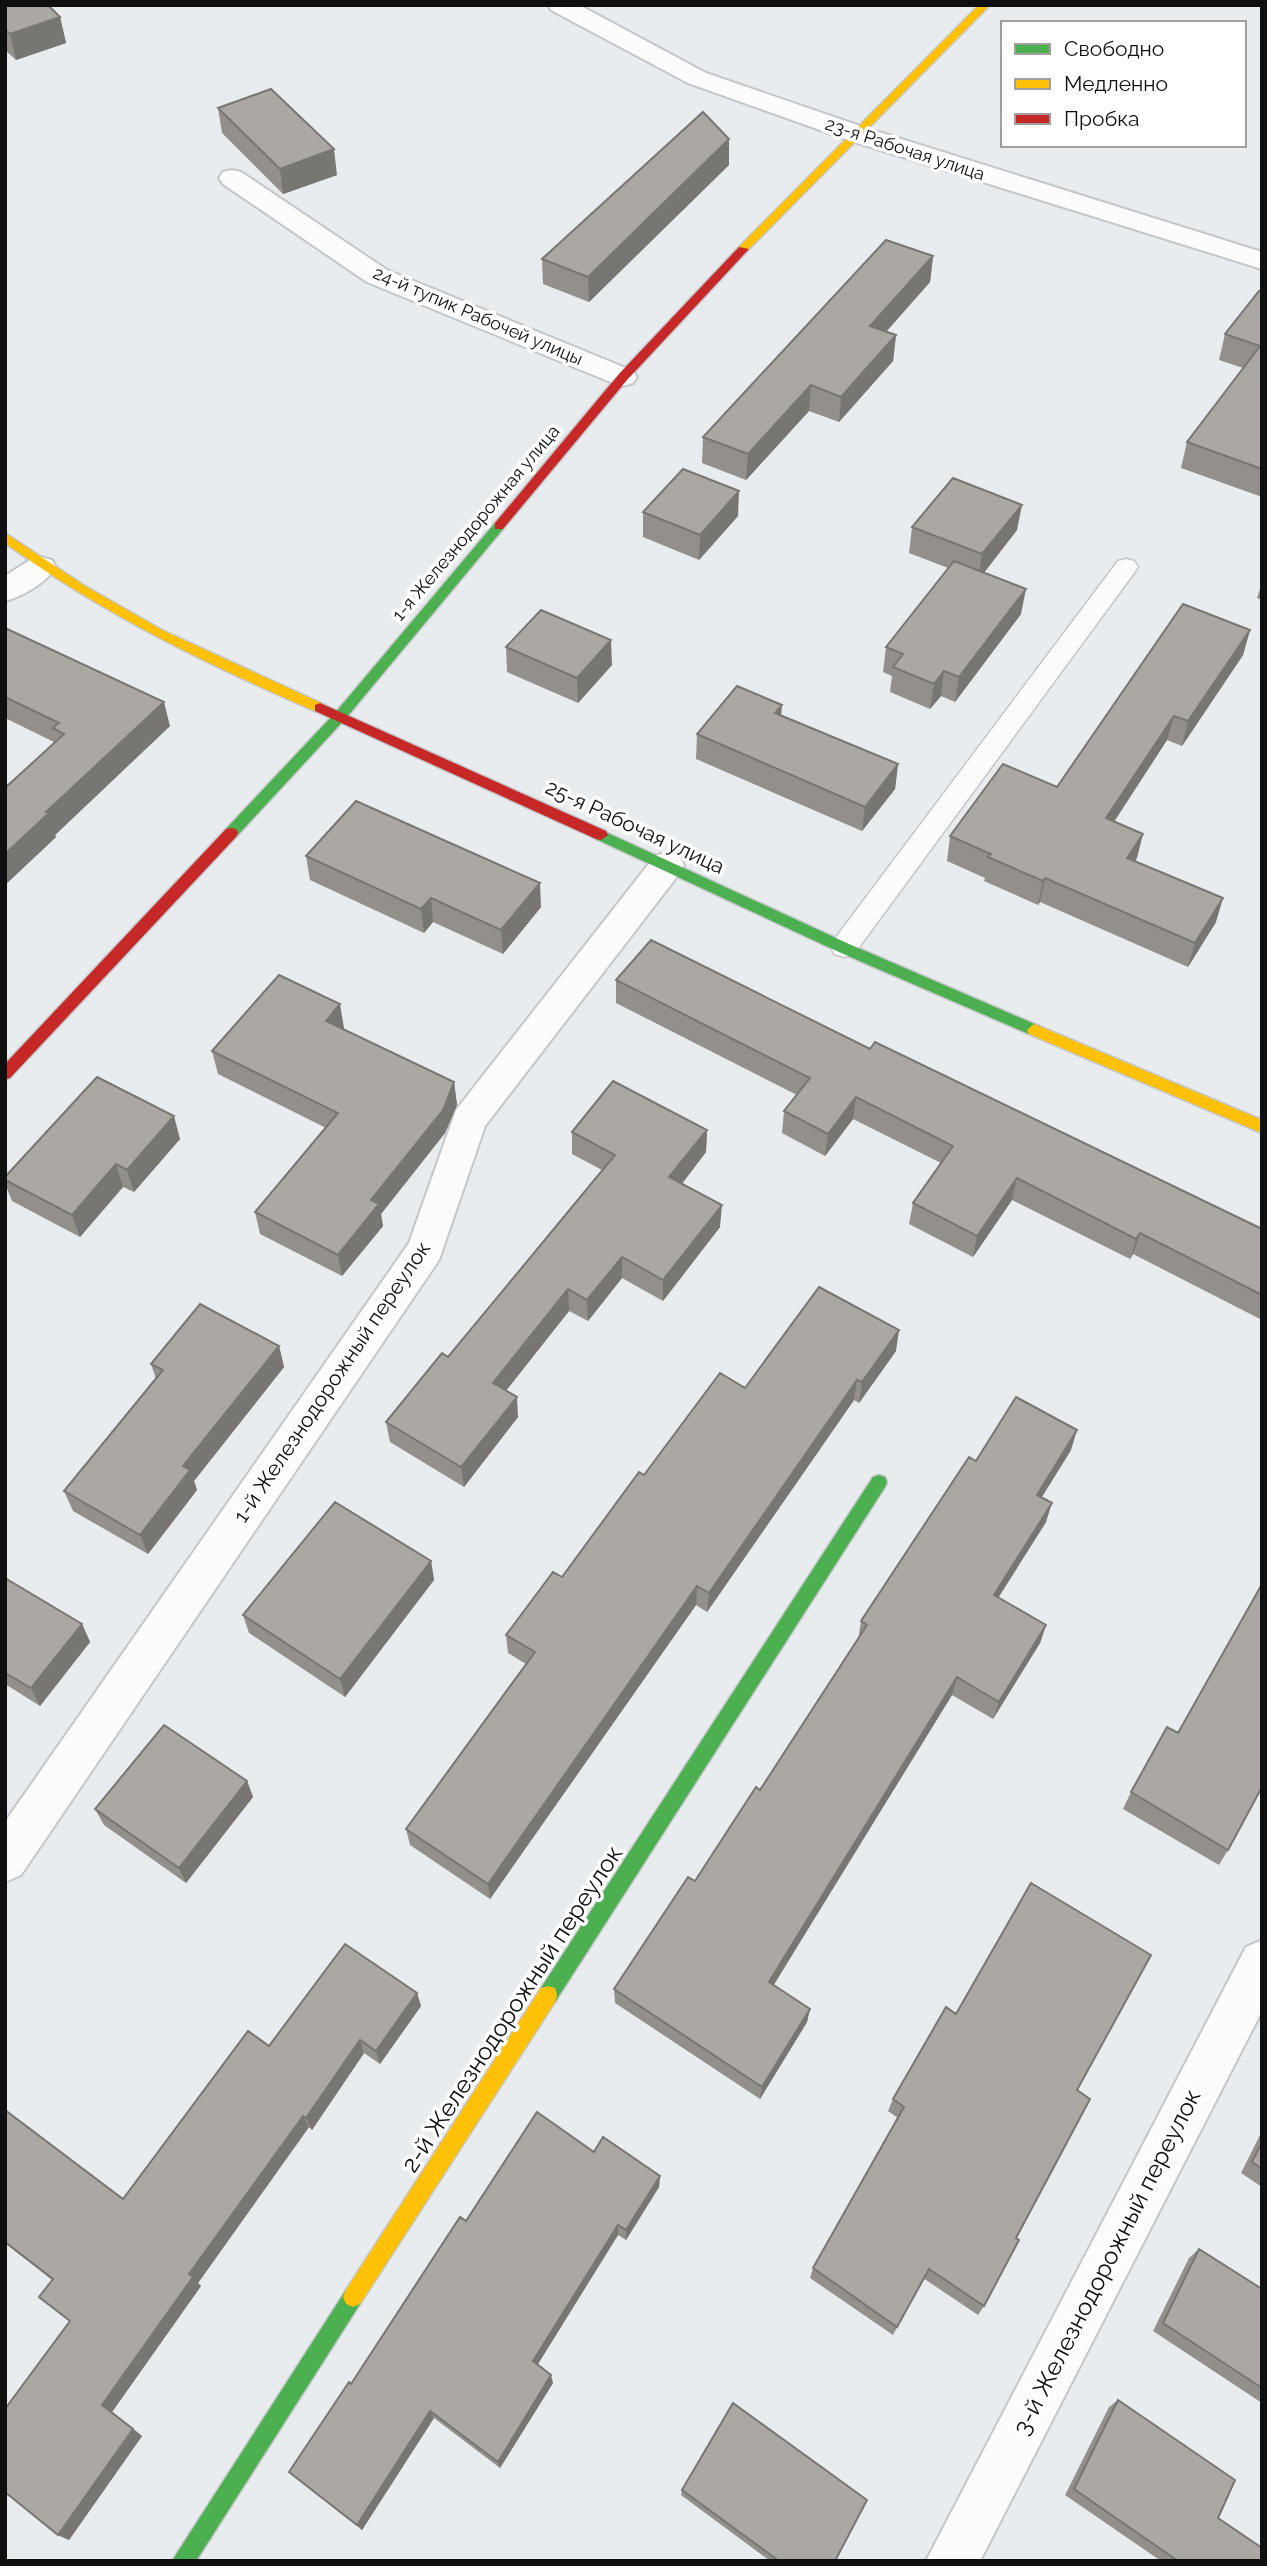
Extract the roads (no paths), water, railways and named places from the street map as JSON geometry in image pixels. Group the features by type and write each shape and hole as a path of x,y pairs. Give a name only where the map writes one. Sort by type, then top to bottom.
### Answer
{"street":[{"name":"23-я Рабочая улица","path":"560,5 697,78 857,134 1262,261"},
{"name":"1-я Железнодорожная улица","path":"5,1074 341,715 623,377 780,209 985,5"},
{"name":"24-й тупик Рабочей улицы","path":"232,178 377,276 623,377"},
{"name":"25-я Рабочая улица","path":"5,537 41,567 130,620 244,674 341,715 844,947 1262,1127"},
{"path":"5,591 41,567"},
{"name":"1-й Железнодорожный переулок","path":"5,1860 426,1249 469,1120 667,865"},
{"name":"2-й Железнодорожный переулок","path":"183,2561 879,1482"},
{"name":"3-й Железнодорожный переулок","path":"953,2561 1262,1963"}],"lane":[{"path":"844,947 1126,567"}]}
